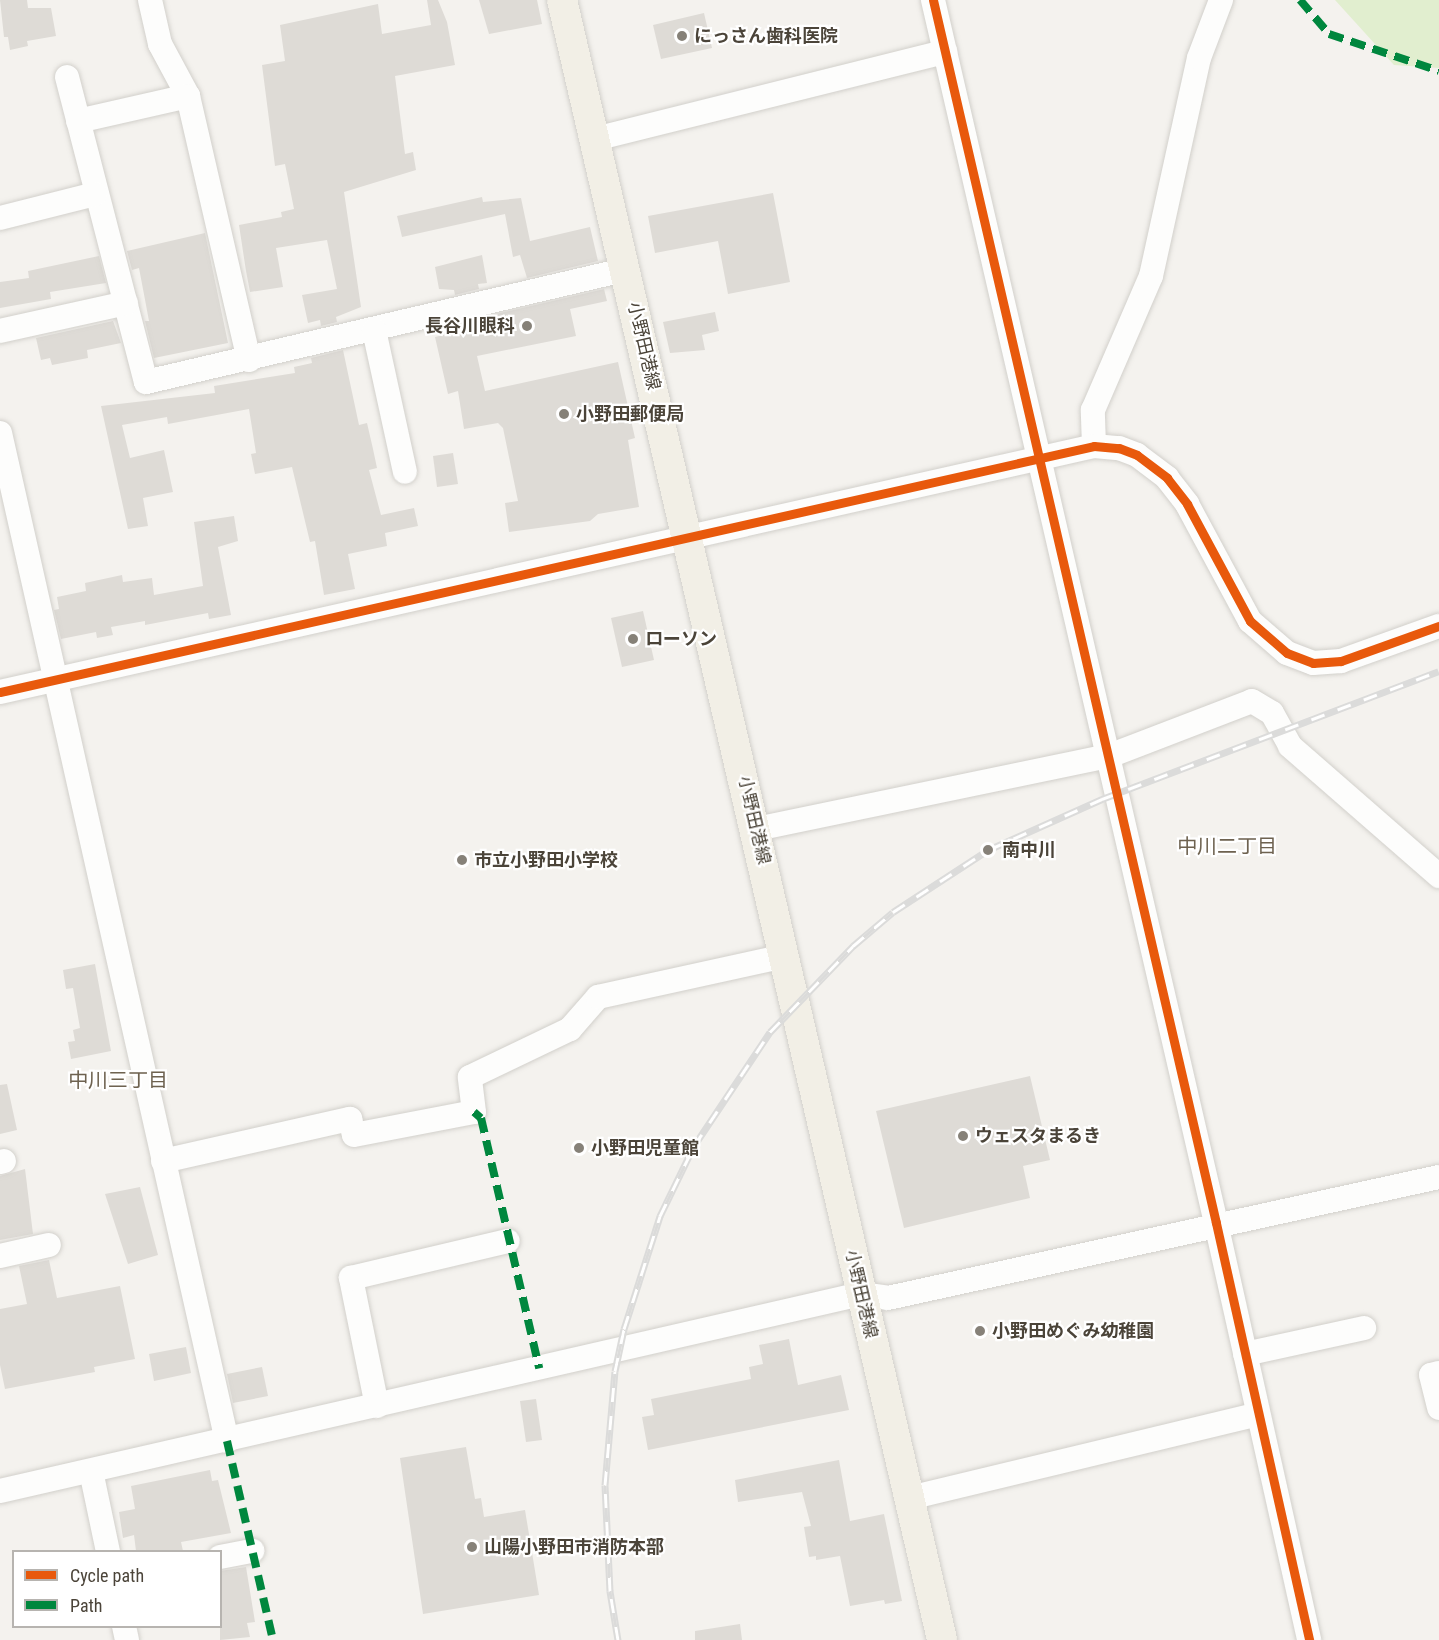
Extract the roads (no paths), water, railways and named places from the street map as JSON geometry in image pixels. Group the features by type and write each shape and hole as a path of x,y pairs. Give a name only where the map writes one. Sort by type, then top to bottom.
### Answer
{"main road":[{"name":"小野田港線","path":"562,0 688,535 942,1640"}],"street":[{"path":"150,0 160,44 188,96 249,360"},
{"path":"933,0 1216,1223 1309,1640"},
{"path":"1094,446 1093,410 1151,276 1199,58 1221,0"},
{"path":"595,139 945,52"},
{"path":"67,77 95,194 103,209 146,382 249,360 626,269"},
{"path":"78,121 188,96"},
{"path":"0,218 95,194"},
{"path":"0,331 126,303"},
{"path":"374,330 405,472"},
{"path":"0,433 227,1441"},
{"path":"0,692 688,535 1094,446 1119,448 1137,455 1167,478 1187,504 1250,621 1287,653 1314,663 1341,661 1439,626"},
{"path":"756,829 1108,756 1252,701 1272,713 1290,746 1439,876"},
{"path":"163,1161 350,1119 354,1135 474,1112 470,1077 570,1029 598,997 784,956"},
{"path":"0,1491 227,1441 861,1294 888,1298 1216,1223 1439,1177"},
{"path":"376,1406 351,1278 508,1241"},
{"path":"0,1256 49,1245"},
{"path":"1245,1354 1364,1328"},
{"path":"1439,1373 1431,1375 1439,1408"},
{"path":"909,1498 1258,1414"},
{"path":"91,1471 108,1550"},
{"path":"222,1557 252,1551"}],"railway":[{"path":"618,1640 610,1591 605,1485 615,1371 624,1329 660,1216 694,1146 770,1032 853,946 893,912 988,850 1102,799 1439,671"}],"place":[{"name":"にっさん歯科医院","path":"682,36"},
{"name":"長谷川眼科","path":"527,326"},
{"name":"小野田郵便局","path":"564,414"},
{"name":"ローソン","path":"633,639"},
{"name":"南中川","path":"988,850"},
{"name":"市立小野田小学校","path":"462,860"},
{"name":"ウェスタまるき","path":"963,1136"},
{"name":"小野田児童館","path":"579,1148"},
{"name":"小野田めぐみ幼稚園","path":"980,1331"},
{"name":"山陽小野田市消防本部","path":"472,1547"}],"district":[{"name":"中川二丁目","path":"1227,846"},
{"name":"中川三丁目","path":"118,1080"}]}
